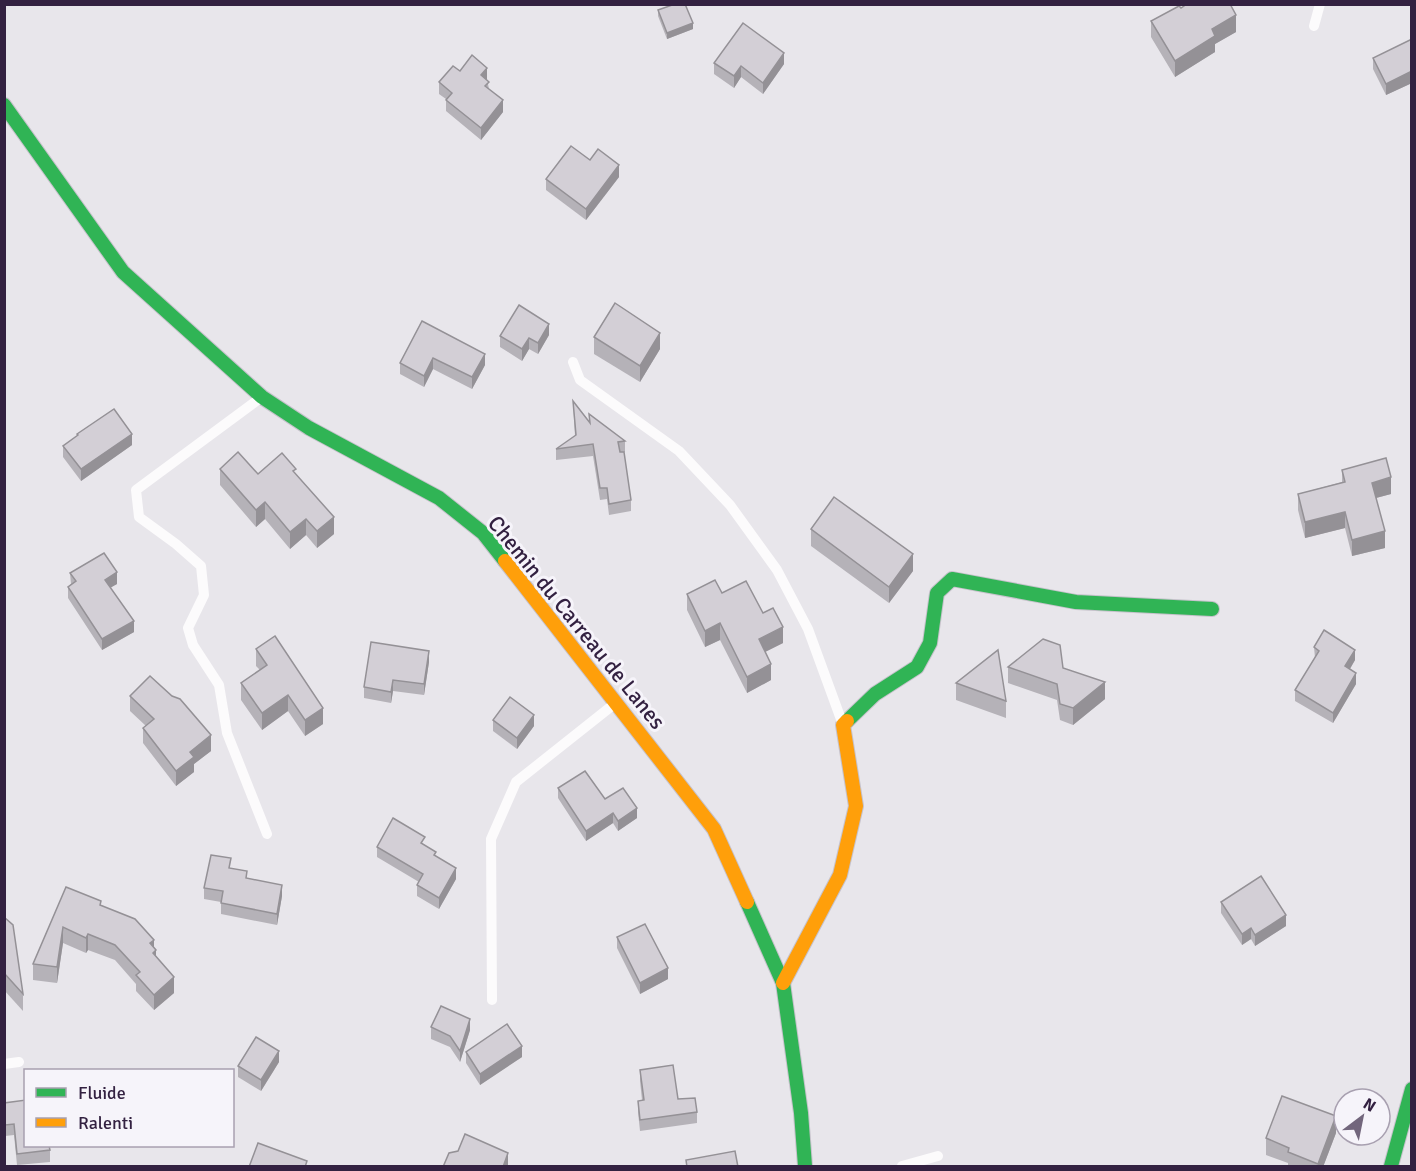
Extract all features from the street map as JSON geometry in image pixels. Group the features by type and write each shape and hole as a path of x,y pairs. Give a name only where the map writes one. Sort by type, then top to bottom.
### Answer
{"street":[{"name":"Chemin du Carreau de Lanes","path":"4,105 123,272 262,397 309,428 438,498 483,533 714,829 783,982 801,1113 805,1167"},
{"path":"783,982 840,875 856,806 843,725 874,694 917,667 930,643 937,593 952,579 1076,602 1212,609"},
{"path":"1391,1167 1412,1089"}],"lane":[{"path":"1314,26 1320,4"},
{"path":"573,362 580,380 679,451 730,505 777,570 808,629 843,725"},
{"path":"262,397 136,490 139,518 176,544 201,566 204,595 188,628 193,645 219,685 227,733 267,834"},
{"path":"492,1000 490,839 516,782 616,702"},
{"path":"4,1064 19,1062"},
{"path":"902,1167 938,1156"}],"building":[{"path":"675,4 685,4 693,23 667,33 658,10"},
{"path":"1187,4 1230,4 1236,15 1212,29 1215,36 1175,61 1151,21"},
{"path":"743,23 784,53 763,83 741,66 734,76 714,63"},
{"path":"1412,39 1412,71 1386,84 1373,58"},
{"path":"472,55 487,68 481,75 489,82 485,86 503,100 481,128 446,100 452,93 439,82 453,66 460,71"},
{"path":"571,146 590,160 598,149 619,165 586,209 546,179"},
{"path":"615,303 660,333 640,366 594,337"},
{"path":"519,305 549,324 538,343 529,338 522,349 500,336"},
{"path":"422,321 485,354 472,377 433,358 424,376 400,363"},
{"path":"573,401 590,423 589,414 625,441 618,442 620,452 624,452 631,500 609,504 607,488 600,488 593,444 556,449 576,435"},
{"path":"114,409 132,434 81,469 63,446"},
{"path":"238,452 258,474 282,453 296,469 293,471 334,517 317,531 306,519 290,532 265,502 256,510 220,469"},
{"path":"1386,458 1391,477 1372,483 1385,531 1352,540 1345,512 1305,522 1298,494 1345,482 1342,470"},
{"path":"834,497 913,554 889,587 811,529"},
{"path":"104,553 117,572 105,580 134,621 102,639 68,587 76,581 70,573"},
{"path":"715,580 722,593 746,581 763,613 773,608 783,627 759,639 771,664 747,677 720,623 705,631 687,594"},
{"path":"1324,630 1355,650 1345,666 1356,673 1333,713 1295,690 1319,651 1314,647"},
{"path":"275,636 323,708 305,720 288,695 262,713 241,683 267,665 256,649"},
{"path":"1043,639 1060,645 1063,668 1105,682 1073,708 1060,704 1057,684 1008,667"},
{"path":"371,642 429,651 424,684 393,680 391,692 364,687"},
{"path":"998,650 1006,701 956,683"},
{"path":"150,676 172,696 180,699 211,735 190,752 194,757 176,771 143,728 154,719 130,696"},
{"path":"510,697 534,715 517,738 493,720"},
{"path":"585,771 605,799 623,788 637,808 618,821 613,813 586,831 558,788"},
{"path":"393,818 425,837 421,843 436,852 434,855 456,868 439,898 417,885 423,874 377,847"},
{"path":"211,855 231,858 229,868 247,871 246,878 282,885 277,914 221,903 223,891 204,888"},
{"path":"1261,876 1286,915 1255,935 1251,928 1242,934 1221,902"},
{"path":"66,887 101,901 100,905 135,919 154,940 150,943 156,950 153,953 174,977 154,995 136,975 140,972 115,945 88,934 86,938 63,927 57,967 33,964"},
{"path":"4,917 13,925 23,994 4,973"},
{"path":"645,924 668,968 640,983 617,937"},
{"path":"441,1006 470,1019 460,1051 450,1036 431,1027"},
{"path":"507,1024 522,1046 480,1074 466,1052"},
{"path":"256,1037 279,1051 261,1080 238,1066"},
{"path":"673,1065 678,1099 695,1098 697,1112 640,1120 638,1101 644,1100 640,1070"},
{"path":"1282,1096 1332,1115 1332,1127 1318,1164 1288,1152 1289,1148 1266,1138"},
{"path":"24,1100 24,1147 49,1147 50,1150 17,1154 14,1124 5,1125 4,1103"},
{"path":"465,1134 508,1153 503,1167 443,1167 449,1153 458,1151"},
{"path":"258,1143 307,1161 305,1167 249,1167"},
{"path":"735,1151 738,1167 687,1167 686,1160"}],"traffic: fast":[{"path":"4,105 123,272 262,397 309,428 439,498 483,533 505,561"},
{"path":"847,721 875,694 917,667 930,643 937,593 952,579 1076,602 1212,609"},
{"path":"747,902 783,983 801,1113 805,1166"},
{"path":"1391,1166 1412,1089"}],"traffic: slow":[{"path":"505,561 714,829 747,902"},
{"path":"783,983 840,875 856,806 843,725 847,721"}]}
